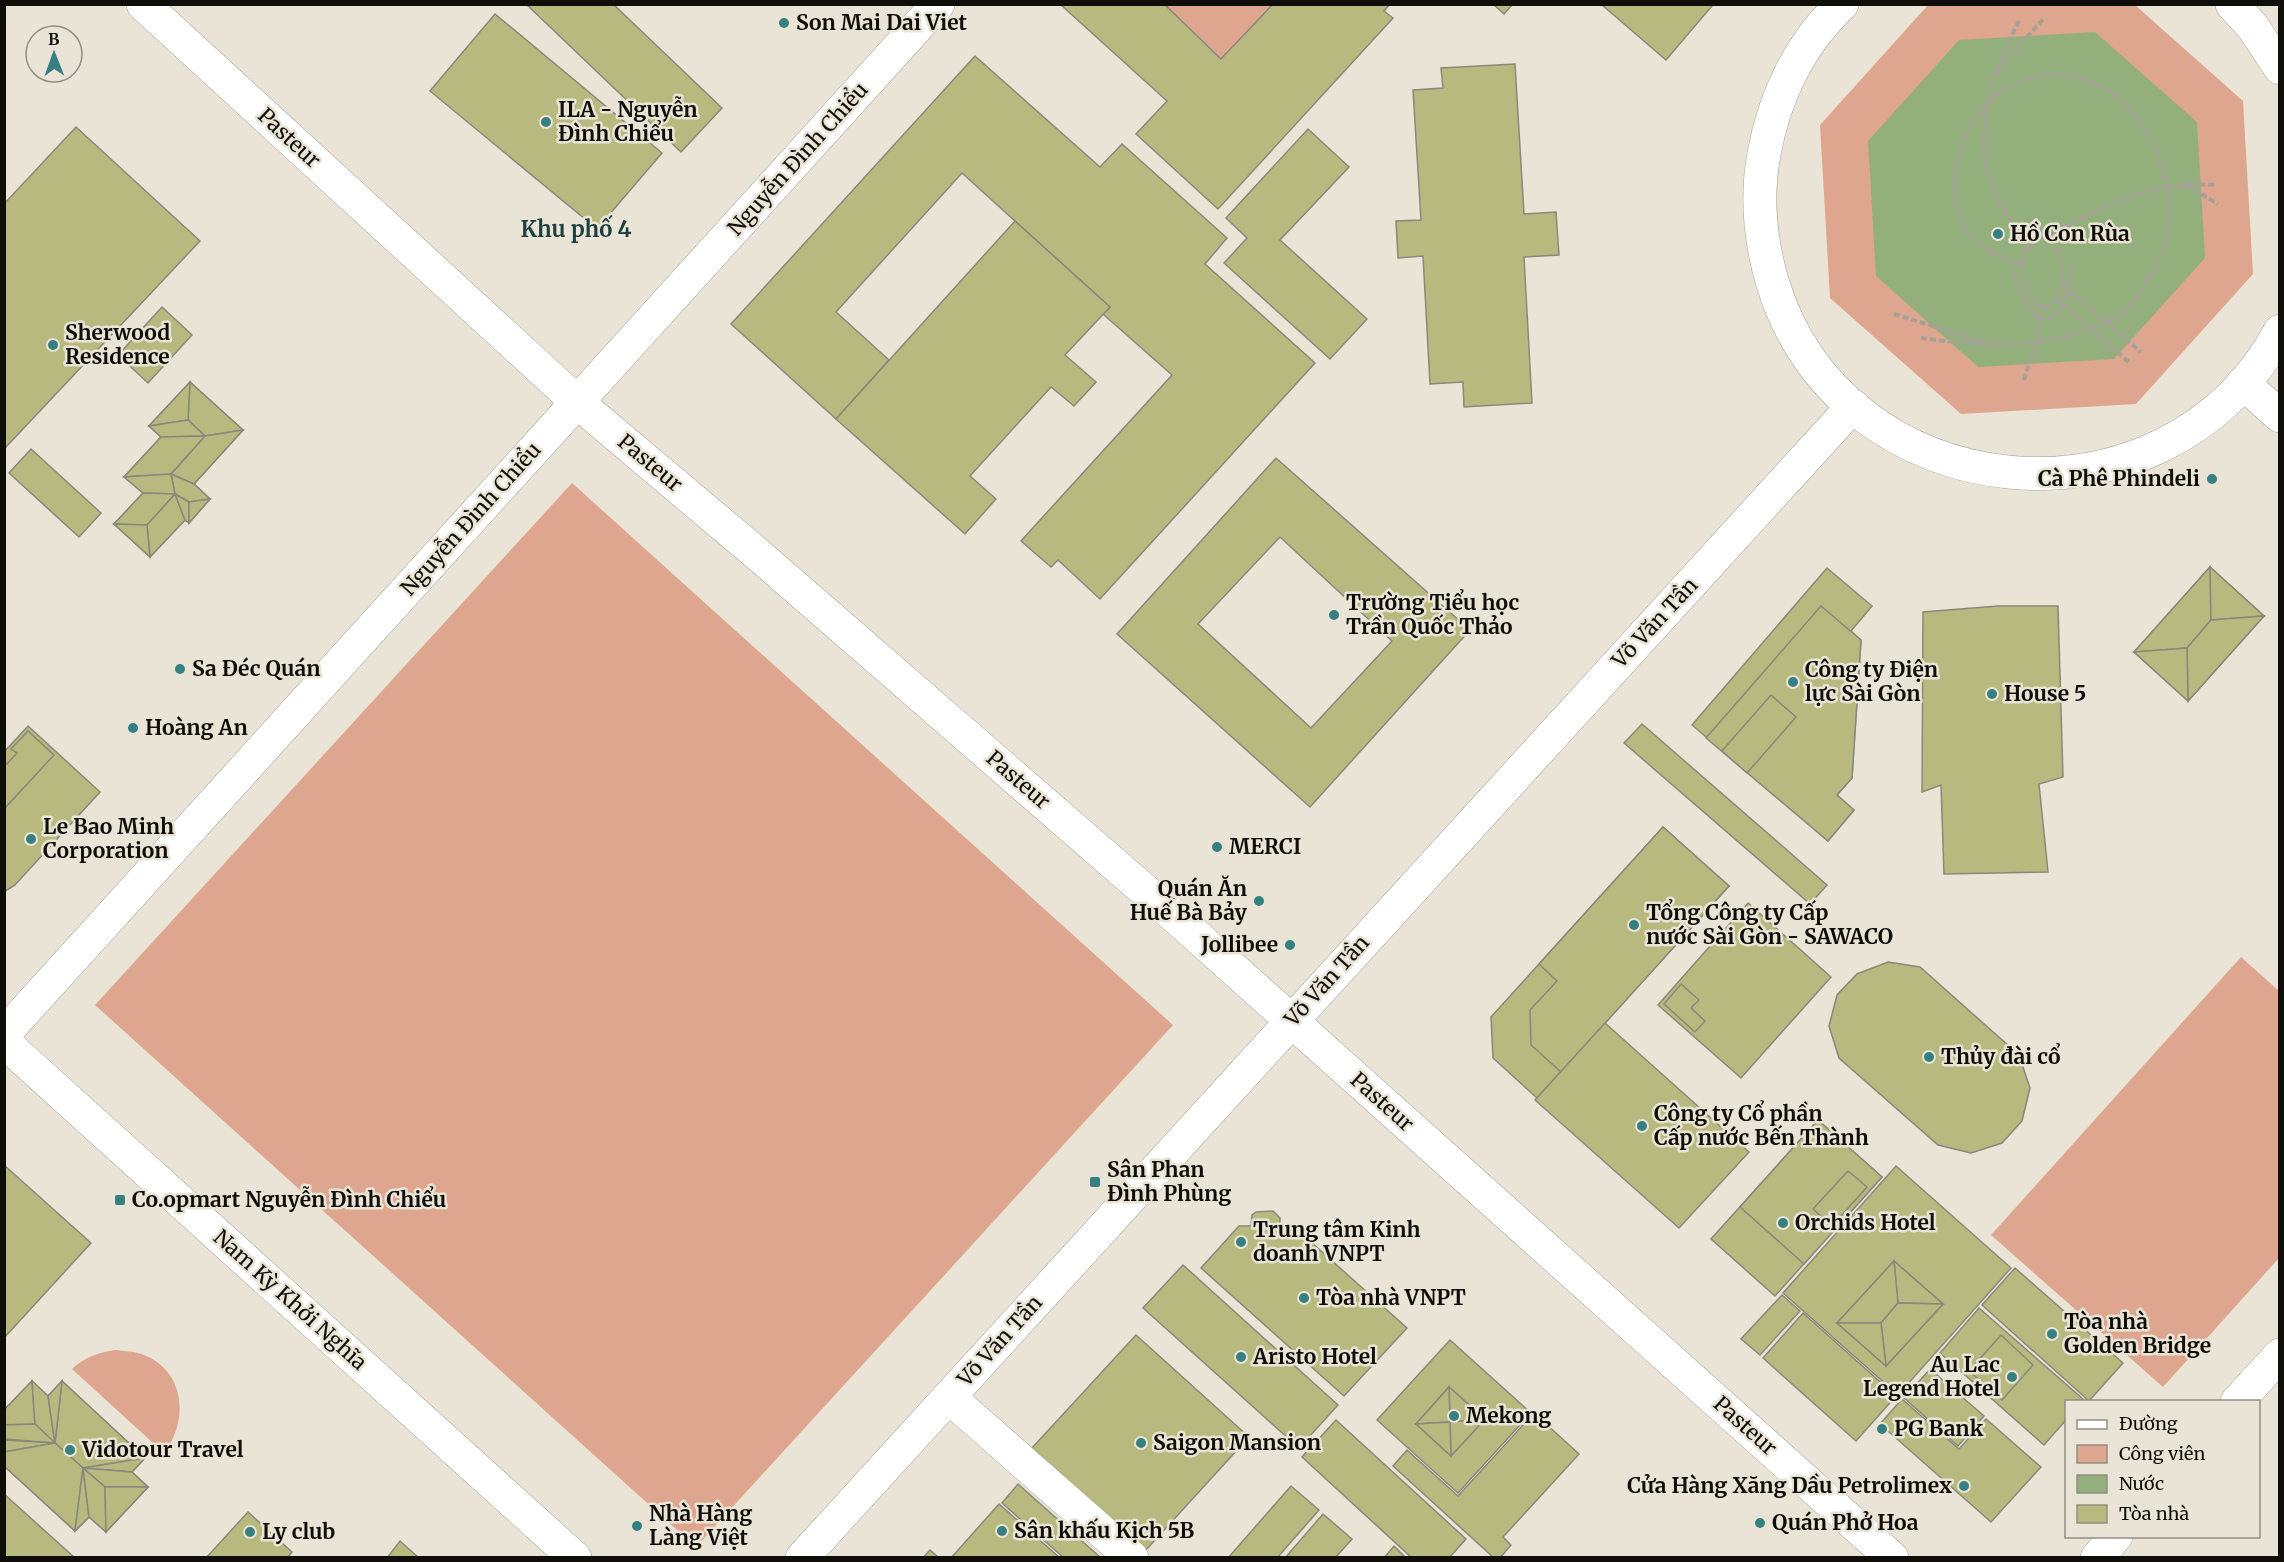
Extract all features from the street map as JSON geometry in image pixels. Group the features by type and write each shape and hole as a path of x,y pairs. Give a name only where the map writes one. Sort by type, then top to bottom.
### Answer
{"main road":[{"name":"Pasteur","path":"143,4 577,402 762,558 1172,914 1892,1557"},
{"name":"Nguyễn Đình Chiểu","path":"4,1034 938,4"},
{"path":"2232,4 2253,27 2280,68"},
{"path":"1831,8 1783,87 1769,128 1761,171 1759,215 1766,258 1778,299 1797,339 1822,375 1853,406 1887,432 1926,452 1966,466 2009,473 2052,475 2096,468 2137,456 2176,437 2211,413 2243,383 2270,349 2280,331"},
{"path":"2243,383 2280,416"},
{"name":"Võ Văn Tần","path":"802,1557 1853,406"},
{"name":"Nam Kỳ Khởi Nghĩa","path":"4,1042 575,1557"},
{"path":"2239,1400 2280,1355"},
{"path":"949,1397 1132,1557"},
{"path":"2097,1557 2114,1538"}],"path":[{"path":"1994,74 2043,19"},
{"path":"2019,21 1994,74 1988,102 1985,144 1987,171 1996,196 2011,221 2030,241"},
{"path":"1921,338 1991,344 2036,342 2091,330 2126,310 2154,271 2169,223 2168,187 2160,158 2134,113 2111,92 2096,84 2066,75 2051,74 2036,75 2011,85 1988,102 1973,121 1963,143 1956,168 1956,208 1961,222 1980,245 1993,254 2023,265"},
{"path":"2186,184 2218,204"},
{"path":"2048,237 2088,214 2128,198 2186,184 2217,185"},
{"path":"2041,235 2048,237 2060,256 2061,285 2052,305 2042,308 2035,304 2026,290 2023,265 2026,248 2030,241 2041,235"},
{"path":"2013,272 2022,301 2033,316 2050,319 2058,314 2063,305 2070,285 2072,263"},
{"path":"2064,286 2141,352"},
{"path":"2056,299 2131,364"},
{"path":"2024,380 2036,342 2042,308"},
{"path":"1894,314 1991,344"}],"green space":[{"path":"1164,5 1273,5 1221,59"},
{"name":"Hồ Con Rùa","path":"1928,5 2135,5 2243,101 2253,274 2136,404 1961,414 1830,298 1820,125"},
{"path":"572,483 1173,1025 696,1547 95,1005"},
{"path":"2241,957 2279,991 2279,1258 2163,1387 1991,1235"},
{"path":"115,1350 134,1352 151,1358 163,1367 172,1379 178,1393 180,1408 173,1439 164,1453 72,1369 92,1356"}],"water":[{"name":"Hồ Con Rùa","path":"2095,32 2197,122 2205,258 2114,359 1978,367 1876,276 1868,141 1959,40"}],"building":[{"path":"526,4 613,4 722,108 681,152"},
{"path":"1060,4 1164,4 1221,59 1273,4 1390,4 1384,11 1393,18 1218,209 1136,134 1167,101"},
{"path":"1493,4 1513,4 1504,14"},
{"path":"1601,4 1711,4 1712,6 1666,60"},
{"name":"ILA - Nguyễn Đình Chiểu","path":"495,14 662,153 597,229 430,91"},
{"path":"975,56 1100,167 1122,144 1227,238 1205,264 1315,363 1100,599 1058,560 1051,567 1021,541 1172,375 1103,314 1110,307 962,173 836,312 889,360 836,419 731,324"},
{"path":"1515,64 1524,214 1556,212 1559,255 1524,257 1532,403 1464,407 1463,382 1430,384 1423,256 1398,258 1396,221 1421,220 1413,90 1443,88 1441,68"},
{"name":"Sherwood Residence","path":"76,127 200,241 4,449 4,204"},
{"path":"1308,129 1349,167 1280,240 1367,319 1330,359 1224,263 1247,238 1226,218"},
{"path":"1015,221 1110,307 1065,355 1096,382 1074,406 1051,387 970,476 996,499 965,534 836,419"},
{"path":"162,307 192,335 148,383 118,355"},
{"path":"190,382 243,430 194,484 210,499 189,523 185,520 150,557 114,524 143,493 124,477 161,437 149,426"},
{"path":"190,382 243,430 205,436 188,420"},
{"path":"190,382 188,420 149,426"},
{"path":"188,420 205,436 161,437 149,426"},
{"path":"243,430 194,484 171,474 205,436"},
{"path":"205,436 171,474 124,477 161,437"},
{"path":"31,449 101,513 79,537 9,473"},
{"path":"1276,458 1470,630 1310,807 1117,634","holes":["1280,537 1392,641 1311,728 1198,624"]},
{"path":"171,474 194,484 210,499 189,502 175,494"},
{"path":"171,474 175,494 143,493 124,477"},
{"path":"143,493 175,494 147,525 114,524"},
{"path":"175,494 185,520 150,557 147,525"},
{"path":"175,494 189,502 189,523 185,520"},
{"path":"210,499 189,523 189,502"},
{"path":"114,524 147,525 150,557"},
{"path":"2210,567 2264,616 2188,701 2134,652"},
{"path":"2210,567 2211,620 2187,648 2134,652"},
{"path":"2210,567 2264,616 2211,620"},
{"name":"Công ty Điện lực Sài Gòn","path":"1827,568 1872,606 1851,631 1861,640 1852,778 1837,795 1854,810 1828,841 1692,725"},
{"name":"Công ty Điện lực Sài Gòn","path":"1821,606 1861,640 1852,778 1837,795 1854,810 1828,841 1706,738"},
{"name":"House 5","path":"1998,606 2058,606 2063,777 2039,784 2048,872 1944,874 1941,785 1922,792 1923,612"},
{"path":"2264,616 2188,701 2187,648 2211,620"},
{"path":"2187,648 2188,701 2134,652"},
{"path":"1771,695 1796,717 1747,773 1722,751"},
{"path":"1642,724 1827,885 1810,904 1624,743"},
{"name":"Le Bao Minh Corporation","path":"28,726 100,792 15,885 4,892 4,752"},
{"path":"28,731 54,755 4,809 4,767 17,753 11,749"},
{"name":"Tổng Công ty Cấp nước Sài Gòn - SAWACO","path":"1663,827 1729,886 1537,1098 1493,1058 1491,1017"},
{"name":"Tổng Công ty Cấp nước Sài Gòn - SAWACO","path":"1663,827 1729,886 1561,1072 1531,1045 1530,1010 1557,981 1539,964"},
{"path":"1748,903 1831,977 1741,1078 1658,1005"},
{"name":"Thủy đài cổ","path":"1888,962 1920,967 2019,1055 2030,1088 2022,1121 2002,1143 1971,1153 1938,1145 1839,1058 1829,1026 1837,995 1857,974"},
{"path":"1681,984 1699,1000 1691,1008 1705,1021 1695,1032 1664,1004"},
{"name":"Công ty Cổ phần Cấp nước Bến Thành","path":"1605,1023 1749,1152 1679,1228 1535,1100"},
{"name":"Orchids Hotel","path":"1818,1120 1882,1177 1775,1296 1711,1239"},
{"name":"Orchids Hotel","path":"1818,1120 1882,1177 1804,1264 1740,1207"},
{"path":"4,1165 91,1243 4,1338"},
{"path":"1896,1166 2011,1268 1898,1395 1783,1293"},
{"path":"1848,1171 1867,1187 1832,1226 1813,1209"},
{"name":"Tòa nhà VNPT","path":"1273,1211 1280,1218 1280,1226 1292,1225 1407,1328 1344,1396 1201,1268 1239,1226 1251,1226 1252,1215 1256,1212"},
{"path":"1894,1261 1943,1304 1886,1366 1837,1323"},
{"path":"1894,1261 1943,1304 1898,1303"},
{"path":"1894,1261 1898,1303 1881,1323 1837,1323"},
{"name":"Aristo Hotel","path":"1183,1265 1338,1405 1299,1448 1143,1308"},
{"name":"Tòa nhà Golden Bridge","path":"2015,1268 2123,1363 2088,1400 1982,1305"},
{"path":"1782,1295 1800,1311 1760,1355 1741,1339"},
{"path":"1898,1303 1943,1304 1886,1366 1881,1323"},
{"name":"Au Lac Legend Hotel","path":"1979,1308 2084,1400 2065,1400 2065,1421 2044,1445 1940,1353"},
{"path":"1803,1313 1896,1396 1856,1441 1763,1358"},
{"path":"1837,1323 1881,1323 1886,1366"},
{"name":"Saigon Mansion","path":"1136,1335 1249,1437 1145,1551 1032,1448"},
{"path":"2001,1335 2033,1365 2002,1400 1969,1371"},
{"name":"Mekong","path":"1450,1340 1531,1413 1458,1493 1377,1420"},
{"path":"1930,1369 1984,1416 1958,1446 1904,1398"},
{"name":"Vidotour Travel","path":"32,1381 48,1396 62,1381 145,1458 132,1472 148,1487 106,1532 89,1517 75,1531 4,1466 4,1410"},
{"path":"32,1381 35,1424 4,1425 4,1410"},
{"path":"32,1381 48,1396 55,1443 35,1424"},
{"path":"62,1381 145,1458 83,1468 55,1443"},
{"path":"62,1381 55,1443 48,1396"},
{"path":"1449,1387 1485,1419 1451,1456 1416,1424"},
{"path":"1449,1387 1485,1419 1450,1422"},
{"path":"1449,1387 1450,1422 1416,1424"},
{"path":"1902,1399 1959,1449 1986,1419 2041,1467 1991,1522 1880,1424"},
{"path":"1534,1413 1579,1454 1503,1537 1511,1545 1500,1558 1494,1558 1393,1466 1407,1450 1458,1496"},
{"path":"1485,1419 1451,1456 1450,1422"},
{"path":"1336,1420 1466,1539 1449,1558 1412,1558 1302,1457"},
{"path":"1450,1422 1451,1456 1416,1424"},
{"path":"35,1424 55,1443 4,1439 4,1425"},
{"path":"5,1440 55,1443 4,1452"},
{"path":"55,1443 83,1468 75,1531 4,1466 4,1452"},
{"path":"145,1458 132,1472 83,1468"},
{"path":"83,1468 89,1517 75,1531"},
{"path":"83,1468 132,1472 148,1487 105,1487"},
{"path":"83,1468 105,1487 106,1532 89,1517"},
{"path":"1018,1484 1101,1558 1064,1558 1002,1503"},
{"path":"1291,1486 1319,1510 1277,1558 1228,1558"},
{"path":"105,1487 148,1487 106,1532"},
{"path":"4,1494 75,1558 4,1558"},
{"name":"Sân khấu Kịch 5B","path":"999,1504 1060,1558 951,1558"},
{"name":"Ly club","path":"248,1512 292,1552 287,1558 206,1558"},
{"path":"1323,1514 1352,1539 1335,1558 1285,1558"},
{"path":"400,1541 419,1558 387,1558"},
{"path":"1394,1546 1406,1558 1384,1558"},
{"path":"930,1550 939,1558 923,1558"}],"place":[{"name":"Son Mai Dai Viet","path":"784,23"},
{"name":"ILA - Nguyễn Đình Chiểu","path":"546,122"},
{"name":"Hồ Con Rùa","path":"1998,234"},
{"name":"Sherwood Residence","path":"53,345"},
{"name":"Cà Phê Phindeli","path":"2212,479"},
{"name":"Trường Tiểu học Trần Quốc Thảo","path":"1334,615"},
{"name":"Sa Đéc Quán","path":"180,669"},
{"name":"Công ty Điện lực Sài Gòn","path":"1793,682"},
{"name":"House 5","path":"1992,694"},
{"name":"Hoàng An","path":"133,728"},
{"name":"Le Bao Minh Corporation","path":"31,839"},
{"name":"MERCI","path":"1217,847"},
{"name":"Quán Ăn Huế Bà Bảy","path":"1259,901"},
{"name":"Tổng Công ty Cấp nước Sài Gòn - SAWACO","path":"1634,925"},
{"name":"Jollibee","path":"1290,945"},
{"name":"Thủy đài cổ","path":"1929,1057"},
{"name":"Công ty Cổ phần Cấp nước Bến Thành","path":"1642,1126"},
{"name":"Sân Phan Đình Phùng","path":"1095,1182"},
{"name":"Co.opmart Nguyễn Đình Chiểu","path":"120,1200"},
{"name":"Orchids Hotel","path":"1783,1223"},
{"name":"Trung tâm Kinh doanh VNPT","path":"1241,1242"},
{"name":"Tòa nhà VNPT","path":"1304,1298"},
{"name":"Tòa nhà Golden Bridge","path":"2052,1334"},
{"name":"Aristo Hotel","path":"1241,1357"},
{"name":"Au Lac Legend Hotel","path":"2012,1377"},
{"name":"Mekong","path":"1454,1416"},
{"name":"PG Bank","path":"1882,1429"},
{"name":"Saigon Mansion","path":"1141,1443"},
{"name":"Vidotour Travel","path":"70,1450"},
{"name":"Cửa Hàng Xăng Dầu Petrolimex","path":"1964,1486"},
{"name":"Quán Phở Hoa","path":"1760,1523"},
{"name":"Nhà Hàng Làng Việt","path":"637,1526"},
{"name":"Sân khấu Kịch 5B","path":"1002,1531"},
{"name":"Ly club","path":"250,1532"}],"district":[{"name":"Khu phố 4","path":"576,229"}]}
